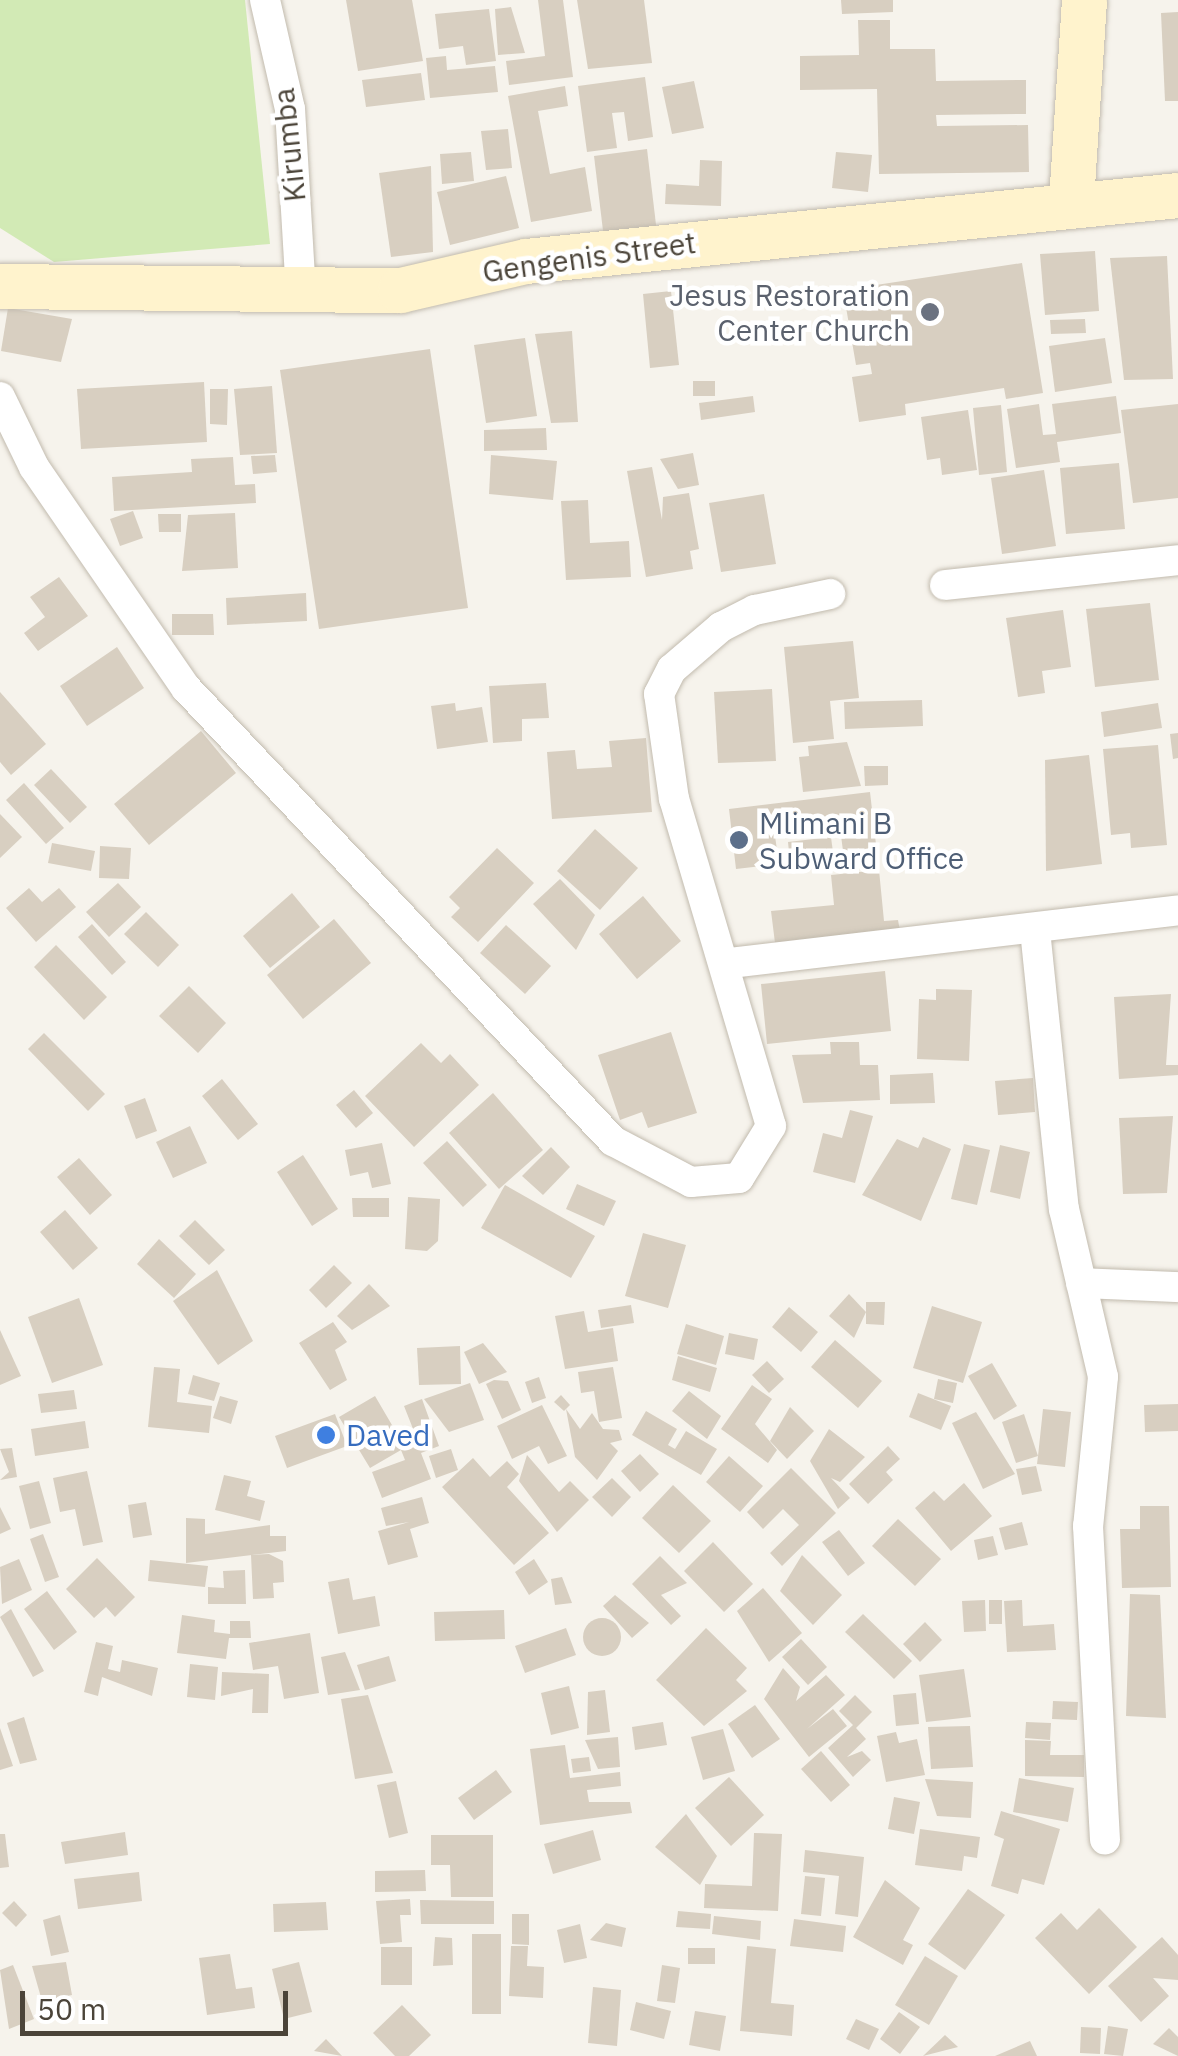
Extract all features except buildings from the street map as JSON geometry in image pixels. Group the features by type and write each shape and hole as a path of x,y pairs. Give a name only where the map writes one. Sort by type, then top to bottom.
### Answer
{"street":[{"path":"1070,201 1084,0"},
{"name":"Kirumba","path":"270,3 290,108 301,292"},
{"name":"Gengenis Street","path":"0,286 400,290 526,261 1070,201 1178,195"},
{"path":"0,398 34,467 186,688 613,1141 691,1182 738,1178 760,1156 771,1126 730,964 674,799 659,694 672,669 721,628 755,610 830,594"},
{"path":"944,584 1178,560"},
{"path":"730,964 1178,910"},
{"path":"1035,930 1064,1209 1103,1376 1088,1526 1105,1840"},
{"path":"1081,1282 1178,1287"}],"green space":[{"path":"0,0 245,0 270,244 54,262 0,228"}],"place":[{"name":"Jesus Restoration Center Church","path":"930,312"},
{"name":"Mlimani B Subward Office","path":"739,840"},
{"name":"Daved","path":"326,1435"}]}
